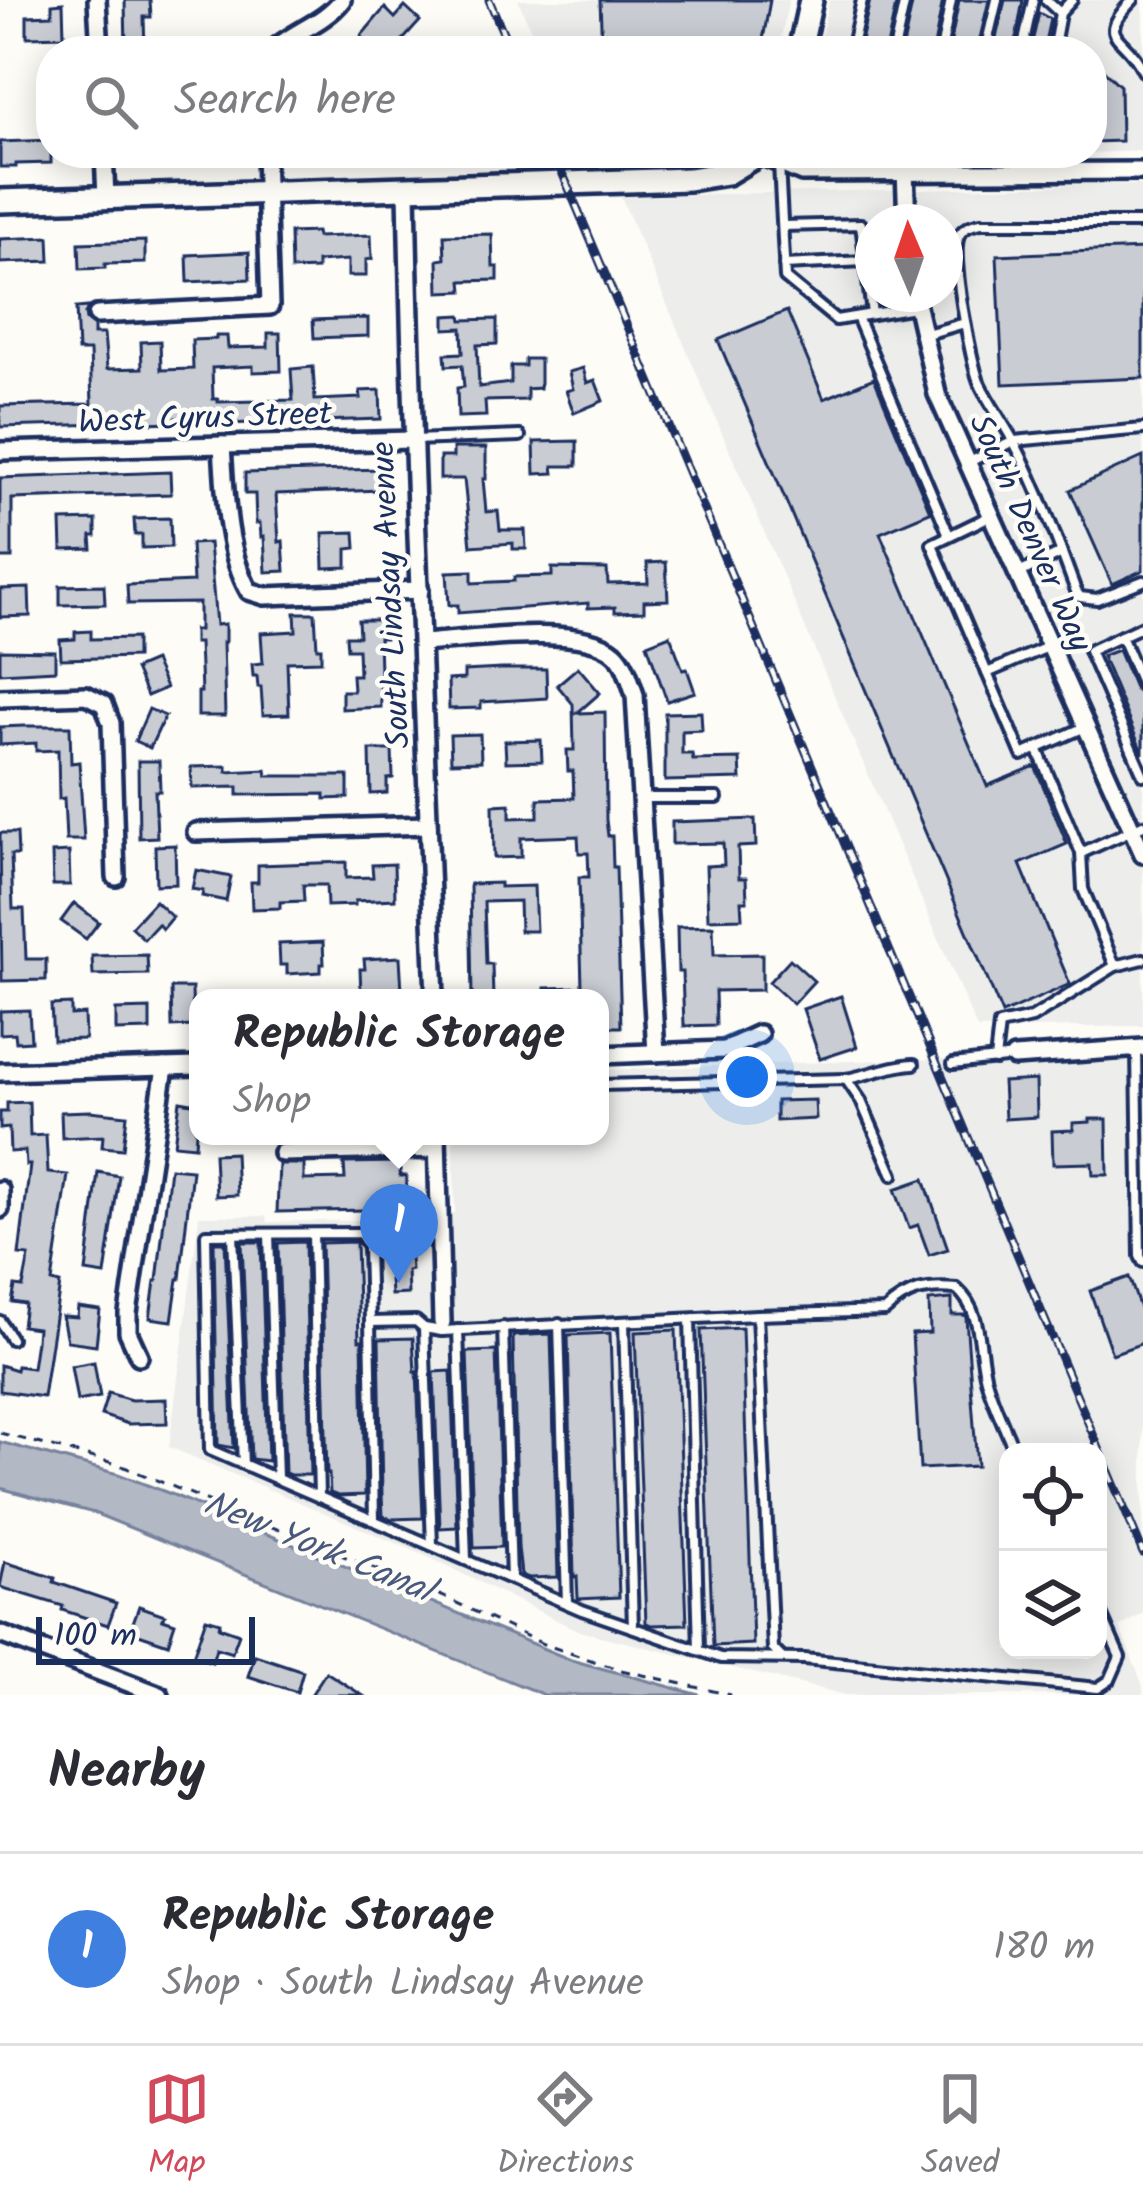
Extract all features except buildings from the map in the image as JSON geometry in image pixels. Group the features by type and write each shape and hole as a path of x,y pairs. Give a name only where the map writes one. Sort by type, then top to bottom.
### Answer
{"street":[{"path":"98,0 99,36"},
{"path":"292,36 324,19 342,0"},
{"path":"803,36 811,0"},
{"path":"105,168 106,198"},
{"path":"97,315 269,306 266,168"},
{"path":"0,201 689,178 739,168"},
{"path":"791,168 802,173 944,168"},
{"path":"1039,168 1143,171"},
{"path":"905,171 906,204"},
{"name":"South Lindsay Avenue","path":"407,189 434,989"},
{"name":"South Denver Way","path":"917,312 938,394 1050,646 1138,827 1143,854"},
{"name":"West Cyrus Street","path":"0,451 412,440"},
{"path":"223,445 226,507 238,572 249,591 265,596 420,590"},
{"path":"422,643 568,635 615,653 627,671 634,695 656,1053"},
{"path":"0,698 86,695 104,704 111,723 116,877"},
{"path":"196,832 428,825"},
{"path":"609,1055 724,1050 759,1034"},
{"path":"1014,1058 1140,1048"},
{"path":"0,1072 189,1066"},
{"path":"139,1356 128,1332 128,1313 165,1067"},
{"path":"282,1153 406,1145"},
{"path":"437,1145 448,1328"},
{"path":"0,1190 0,1209"},
{"path":"0,1634 160,1695"}],"lane":[{"path":"854,36 862,0"},
{"path":"898,36 905,0"},
{"path":"944,36 951,0"},
{"path":"989,36 997,0"},
{"path":"1025,36 1033,0"},
{"path":"1046,0 1060,13"},
{"path":"1056,36 1060,13 1072,0"},
{"path":"1132,0 1114,19 1112,30 1139,51 1143,71"},
{"path":"769,168 783,226 784,278 836,320 879,312"},
{"path":"963,230 981,223 1143,223"},
{"path":"783,226 855,224"},
{"path":"784,265 855,262"},
{"path":"963,312 979,381 1014,441 1080,596 1097,599 1143,581"},
{"path":"857,317 950,536"},
{"path":"922,335 965,323"},
{"path":"967,463 1014,441 1143,429"},
{"path":"412,440 520,436"},
{"path":"992,515 932,544 1022,755 1088,726"},
{"path":"1018,574 1062,553"},
{"path":"1143,626 1089,651 1143,775"},
{"path":"1121,636 1143,687"},
{"path":"987,674 1050,646"},
{"path":"1037,748 1081,854 1083,889 1115,966"},
{"path":"640,798 717,798"},
{"path":"1081,854 1138,827"},
{"path":"995,1060 999,1025 1032,1018 1115,966 1143,959"},
{"path":"1140,1048 1143,1262"},
{"path":"953,1064 1014,1058"},
{"path":"609,1085 846,1079 914,1064"},
{"path":"846,1079 861,1101 893,1175"},
{"path":"374,1520 368,1246 360,1233 206,1234 210,1450 567,1603 721,1658 782,1658 1098,1688 1110,1680 1120,1658 1107,1628"},
{"path":"233,1234 243,1464"},
{"path":"269,1234 277,1478"},
{"path":"314,1234 319,1497"},
{"path":"370,1322 416,1321 424,1328 503,1327 885,1311 916,1289 957,1289 968,1298 978,1326 986,1380 1011,1443"},
{"path":"757,1315 773,1649 782,1658"},
{"path":"690,1319 698,1650"},
{"path":"0,1321 11,1340"},
{"path":"624,1322 632,1627"},
{"path":"559,1323 567,1603"},
{"path":"503,1327 511,1579"},
{"path":"424,1328 432,1545"},
{"path":"448,1328 466,1560"}],"path":[{"path":"0,1433 116,1464 442,1596 543,1644 621,1670 731,1695"}],"shaded area":[{"path":"518,0 789,0 781,36 534,36"},
{"path":"829,0 1143,0 1143,151 1107,152 1107,36 821,36"},
{"path":"1143,185 1143,1026 977,1029 621,197"},
{"path":"1143,1056 1143,1614 1120,1627 1143,1695 846,1695 579,1631 426,1556 169,1447 199,1216 266,1216 267,1222 424,1219 455,1213 453,1145 609,1145 609,1070"},
{"path":"0,1442 118,1474 171,1494 571,1660 700,1695 544,1695 94,1513 0,1488"}],"railway":[{"path":"489,0 505,36"},
{"path":"560,168 1143,1553"}],"place":[{"name":"Republic Storage","path":"399,1283"}],"water label":[{"name":"New York Canal","path":"319,1545"}]}
